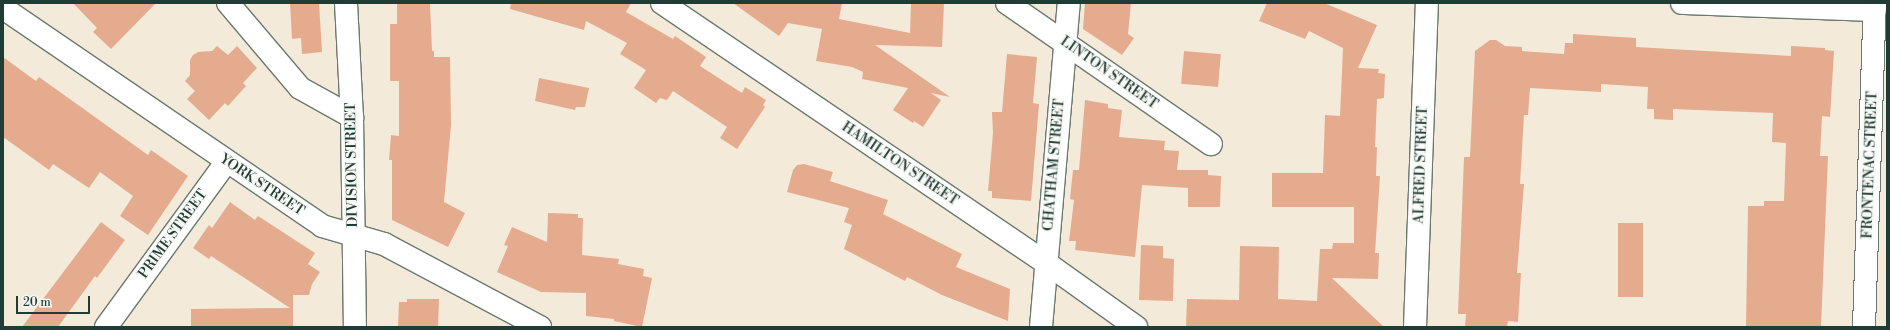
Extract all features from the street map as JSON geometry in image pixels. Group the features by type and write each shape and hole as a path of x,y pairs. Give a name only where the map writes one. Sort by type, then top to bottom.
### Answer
{"street":[{"path":"228,3 300,88 352,117"},
{"name":"DIVISION STREET","path":"346,3 352,117 355,327"},
{"name":"HAMILTON STREET","path":"662,3 1045,262 1136,327"},
{"name":"LINTON STREET","path":"1007,3 1211,144"},
{"name":"CHATHAM STREET","path":"1040,327 1069,3"},
{"name":"ALFRED STREET","path":"1415,327 1427,3"},
{"path":"1682,3 1875,7"},
{"name":"FRONTENAC STREET","path":"1864,327 1875,7"},
{"name":"YORK STREET","path":"3,8 322,226 384,244 540,327"},
{"name":"PRIME STREET","path":"106,327 227,161"}],"building":[{"path":"73,3 156,3 111,49 93,32 97,28"},
{"path":"290,3 319,3 322,52 302,54 301,38 292,39"},
{"path":"397,3 430,3 432,51 434,51 434,57 450,57 451,125 444,202 465,213 448,247 392,220 392,160 389,160 391,135 399,136 399,81 390,81 390,24 397,24"},
{"path":"511,3 631,3 626,12 673,39 675,36 706,57 700,66 742,93 745,87 766,100 763,105 765,107 737,149 720,138 727,127 673,91 667,100 660,98 656,103 634,88 646,70 620,54 627,43 586,21 584,30 510,9"},
{"path":"733,3 842,3 839,19 910,33 911,3 944,3 942,47 875,45 950,97 931,93 941,100 923,127 914,121 913,123 893,110 908,88 862,79 863,72 852,67 816,61 822,29 788,23 779,36"},
{"path":"1085,3 1131,3 1128,34 1134,38 1122,55 1083,29"},
{"path":"1267,3 1324,3 1377,25 1358,68 1379,69 1378,73 1385,74 1384,98 1377,99 1375,147 1377,147 1376,176 1380,176 1375,253 1379,253 1378,279 1332,278 1384,327 1186,327 1187,299 1239,300 1240,246 1279,247 1278,299 1317,301 1320,249 1332,249 1333,243 1354,243 1354,207 1272,207 1272,173 1323,173 1325,115 1340,116 1343,48 1309,31 1305,39 1259,21"},
{"path":"1573,34 1636,38 1636,47 1791,56 1791,46 1825,48 1825,50 1834,51 1830,117 1822,116 1820,156 1828,156 1821,327 1746,327 1748,206 1764,206 1764,201 1784,201 1786,143 1772,142 1773,113 1673,109 1673,120 1654,119 1654,109 1647,109 1648,87 1601,84 1601,92 1530,88 1528,115 1524,115 1520,184 1524,184 1517,273 1521,273 1518,322 1508,321 1507,327 1465,327 1466,314 1458,314 1464,157 1470,157 1475,51 1490,40 1496,40 1505,46 1522,47 1522,51 1564,54 1565,43 1573,43"},
{"path":"217,46 228,55 237,46 257,68 243,83 246,86 228,106 225,103 209,120 187,99 195,91 185,81 190,75 190,60 193,55 198,52 212,51"},
{"path":"1184,51 1221,54 1218,87 1181,84"},
{"path":"1007,54 1037,57 1033,103 1039,104 1031,201 992,198 992,191 988,191 993,133 992,112 1002,112"},
{"path":"3,57 36,81 39,77 148,155 151,150 188,176 148,235 120,216 133,196 100,172 89,188 53,164 49,170 3,137"},
{"path":"539,78 589,88 585,107 576,107 575,110 535,101"},
{"path":"1085,100 1108,104 1108,108 1122,110 1119,137 1165,141 1164,150 1179,151 1177,170 1208,170 1208,175 1221,176 1220,207 1188,207 1188,188 1142,185 1135,257 1075,250 1076,241 1069,241 1074,200 1070,199 1073,170 1079,170"},
{"path":"804,164 833,172 830,181 888,200 883,214 962,254 956,267 1010,289 1008,321 942,295 907,277 905,281 844,249 852,225 844,222 849,208 787,192 793,170 797,165"},
{"path":"230,202 255,220 258,216 315,253 308,264 320,272 312,284 309,295 293,295 293,327 191,327 191,309 290,308 211,256 209,259 193,248 209,225 212,228"},
{"path":"548,213 578,214 578,218 583,218 582,255 619,259 618,264 644,269 643,276 652,278 642,327 614,321 614,319 586,316 586,293 541,292 497,272 508,246 504,245 512,227 547,242"},
{"path":"101,222 125,240 97,278 95,276 58,327 22,327"},
{"path":"1618,223 1643,223 1643,297 1618,297"},
{"path":"1141,245 1163,246 1163,258 1174,259 1173,301 1139,300"},
{"path":"407,299 439,299 438,327 398,327 399,302 407,302"}]}
